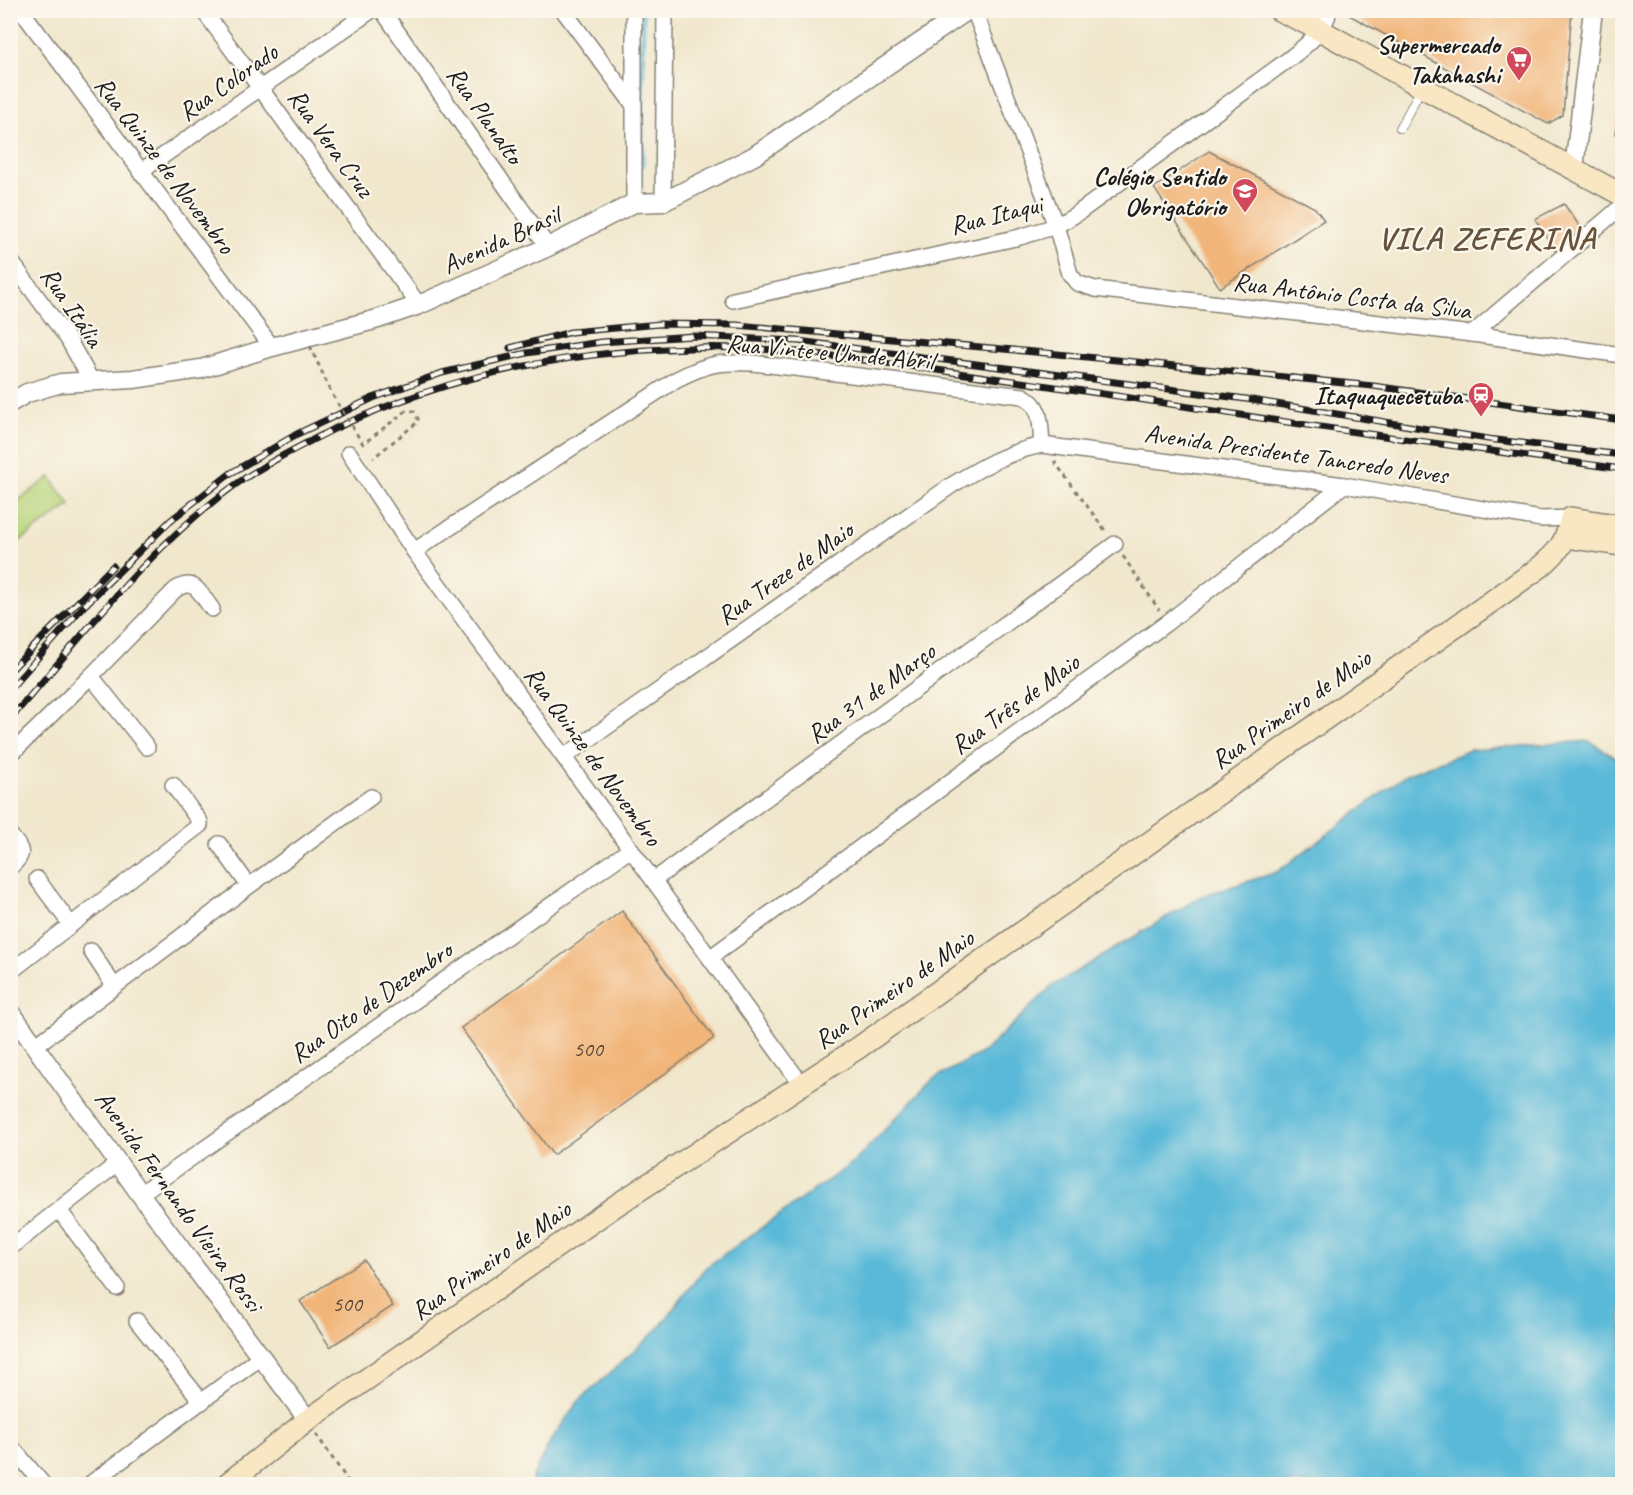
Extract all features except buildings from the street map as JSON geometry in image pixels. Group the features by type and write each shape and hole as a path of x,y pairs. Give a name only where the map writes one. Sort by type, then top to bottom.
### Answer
{"main road":[{"path":"1279,10 1320,30 1623,195"},
{"name":"Avenida Presidente Tancredo Neves","path":"1569,528 1623,526"},
{"name":"Avenida Presidente Tancredo Neves","path":"1569,528 1623,545"},
{"name":"Rua Primeiro de Maio","path":"227,1485 308,1420 618,1204 858,1048 1529,575 1555,555 1569,528"}],"street":[{"name":"Rua Quinze de Novembro","path":"21,10 272,347"},
{"name":"Rua Vera Cruz","path":"203,10 419,305"},
{"name":"Rua Colorado","path":"140,172 372,10"},
{"name":"Rua Planalto","path":"382,10 548,247"},
{"path":"563,10 633,104"},
{"path":"634,10 634,203"},
{"path":"663,202 665,10"},
{"name":"Avenida Brasil","path":"10,403 27,393 61,383 92,382 201,369 272,347 378,319 419,305 548,247 634,203 663,202 754,156 968,10"},
{"path":"974,10 1056,226"},
{"path":"1320,30 1329,10"},
{"path":"1574,168 1593,10"},
{"name":"Rua Itaqui","path":"733,300 1020,237 1056,226 1078,213 1289,59 1320,30"},
{"path":"1473,334 1623,206"},
{"name":"Rua Antônio Costa da Silva","path":"1056,226 1070,274 1077,284 1095,289 1473,334 1623,356"},
{"name":"Rua Itália","path":"10,260 68,339 92,382"},
{"name":"Rua Vinte e Um de Abril","path":"414,551 677,380 702,367 721,362 753,363 1023,396 1030,400 1037,409 1042,445"},
{"name":"Avenida Presidente Tancredo Neves","path":"1042,445 1344,486 1541,519 1569,528"},
{"name":"Rua Treze de Maio","path":"564,757 952,485 1018,450 1042,445"},
{"name":"Rua Quinze de Novembro","path":"349,453 414,551 802,1085"},
{"name":"Rua Três de Maio","path":"711,957 1168,622 1344,486"},
{"name":"Rua 31 de Março","path":"654,880 1115,544"},
{"path":"10,754 183,584 194,586 212,609"},
{"path":"91,676 147,747"},
{"path":"10,972 200,825 173,785"},
{"path":"35,1046 371,797"},
{"path":"10,835 21,854 20,859 10,867"},
{"path":"219,844 249,886"},
{"name":"Rua Oito de Dezembro","path":"140,1194 631,849"},
{"path":"37,879 71,925"},
{"path":"91,951 114,986"},
{"name":"Avenida Fernando Vieira Rossi","path":"10,1011 140,1194 308,1420"},
{"path":"10,1248 118,1163"},
{"path":"58,1210 117,1288"},
{"path":"137,1321 202,1402"},
{"path":"90,1485 261,1357"},
{"path":"10,1445 43,1485"}],"lane":[{"path":"1400,128 1422,87"}],"path":[{"path":"310,346 332,394 363,444 406,411 414,411 418,421 373,458"},
{"path":"308,1420 351,1485"}],"green space":[{"path":"50,477 70,505 20,541 11,529 11,506"}],"water":[{"path":"1589,741 1622,762 1622,1484 533,1484 532,1478 550,1442 577,1403 659,1328 705,1268 855,1161 933,1079 985,1051 1052,986 1202,896 1277,872 1406,775 1470,750"}],"waterway":[{"path":"642,166 643,10"}],"railway":[{"path":"510,348 571,332 660,324 737,325 1373,386 1622,420"},
{"path":"10,689 82,608 171,520 231,473 297,434 373,398 442,373 527,353 601,342 693,336 798,341 1246,399 1488,439 1622,455"},
{"path":"10,719 89,626 172,537 247,477 334,429 377,410 464,380 553,361 599,354 691,348 755,349 818,354 1622,469"},
{"path":"10,671 113,566"}],"place":[{"name":"Supermercado Takahashi","path":"1519,82"},
{"name":"Colégio Sentido Obrigatório","path":"1245,214"},
{"name":"Itaquaquecetuba","path":"1481,418"}],"district":[{"name":"VILA ZEFERINA","path":"1487,238"}]}
